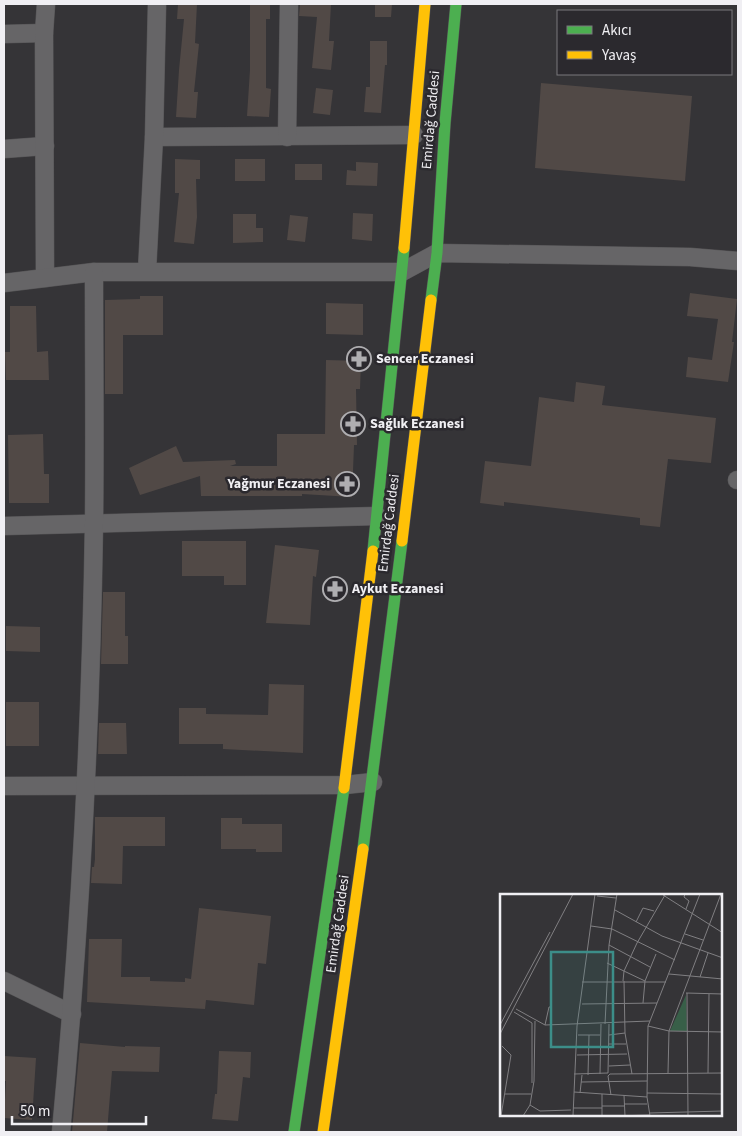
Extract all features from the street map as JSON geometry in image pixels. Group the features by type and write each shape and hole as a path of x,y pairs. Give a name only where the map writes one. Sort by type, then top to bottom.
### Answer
{"main road":[{"name":"Emirdağ Caddesi","path":"294,1132 345,784 377,516 402,272 425,4"},
{"name":"Emirdağ Caddesi","path":"323,1132 373,782 437,253 445,123 456,4"}],"street":[{"path":"45,278 44,33 46,4"},
{"path":"147,271 154,137 157,4"},
{"path":"287,137 289,4"},
{"path":"4,34 44,33"},
{"path":"154,137 414,135"},
{"path":"4,149 45,146"},
{"path":"4,283 94,272 402,272 437,253 690,257 738,261"},
{"path":"61,1132 72,1014 85,786 94,524 94,272"},
{"path":"4,526 377,516"},
{"path":"4,786 345,784 373,782"},
{"path":"4,980 72,1014"}],"building":[{"path":"178,4 197,4 195,43 199,44 194,92 198,92 196,118 176,117 184,19 177,19"},
{"path":"250,4 270,4 270,19 266,19 266,88 271,89 269,117 247,116 250,70"},
{"path":"300,4 331,4 329,41 334,41 331,70 312,68 317,17 299,16"},
{"path":"375,4 392,4 391,17 375,17"},
{"path":"370,41 387,41 387,65 385,65 381,113 364,112 366,87 370,87"},
{"path":"541,83 692,96 685,181 535,168"},
{"path":"316,88 333,90 330,115 313,113"},
{"path":"175,159 200,160 200,179 196,179 197,217 194,244 174,242 179,193 175,193"},
{"path":"235,159 265,159 265,181 235,181"},
{"path":"356,162 378,163 377,186 346,185 347,170 356,171"},
{"path":"295,164 322,164 322,180 295,180"},
{"path":"353,213 373,214 372,241 352,239"},
{"path":"233,214 256,214 256,228 263,228 263,242 233,243"},
{"path":"290,215 308,217 305,242 287,240"},
{"path":"690,293 737,299 732,342 734,342 728,382 686,377 688,357 712,360 718,319 687,316"},
{"path":"140,296 163,296 163,335 123,335 123,394 105,394 105,300 140,299"},
{"path":"326,303 363,304 363,335 326,334"},
{"path":"10,306 36,306 37,352 48,351 49,380 6,380 5,352 10,352"},
{"path":"326,360 361,361 360,389 356,389 357,445 354,445 352,497 302,494 302,496 201,496 200,476 140,495 129,468 176,446 183,462 235,460 236,464 230,466 277,466 277,434 325,434"},
{"path":"576,382 605,386 602,405 716,418 711,463 668,459 660,527 640,525 640,518 504,502 504,506 480,503 485,461 531,466 539,397 574,402"},
{"path":"43,434 44,474 49,474 49,503 9,503 8,435"},
{"path":"182,541 246,541 246,585 224,585 224,576 182,576"},
{"path":"275,545 319,550 316,577 313,576 310,625 266,623"},
{"path":"103,592 125,592 125,636 128,636 128,664 101,664"},
{"path":"6,626 40,627 40,652 6,651"},
{"path":"269,684 304,685 303,753 223,749 223,744 179,744 179,708 206,708 206,714 268,715"},
{"path":"6,702 39,702 39,746 6,746"},
{"path":"99,723 126,723 127,754 98,754"},
{"path":"95,817 165,817 165,846 123,846 122,884 91,883 92,867 94,867 95,859"},
{"path":"221,818 242,818 242,824 282,824 282,852 256,852 256,849 221,849"},
{"path":"199,908 271,916 266,964 258,963 254,1005 206,1000 205,1009 87,1002 89,939 122,939 121,977 150,977 150,981 185,982 185,978 191,979"},
{"path":"80,1043 125,1047 160,1047 159,1072 112,1071 107,1132 72,1132"},
{"path":"219,1051 251,1052 250,1078 243,1077 238,1121 212,1119 215,1094 217,1094"},
{"path":"4,1056 36,1058 32,1120 4,1118 6,1081 4,1081"}],"traffic: fast":[{"path":"431,300 437,253 445,123 456,4"},
{"path":"373,551 404,248"},
{"path":"363,849 402,541"},
{"path":"294,1132 344,788"}],"traffic: slow":[{"path":"404,248 425,4"},
{"path":"402,541 431,300"},
{"path":"344,788 373,551"},
{"path":"323,1132 363,849"}],"place":[{"name":"Sencer Eczanesi","path":"359,359"},
{"name":"Sağlık Eczanesi","path":"353,424"},
{"name":"Yağmur Eczanesi","path":"347,484"},
{"name":"Aykut Eczanesi","path":"335,589"}]}
